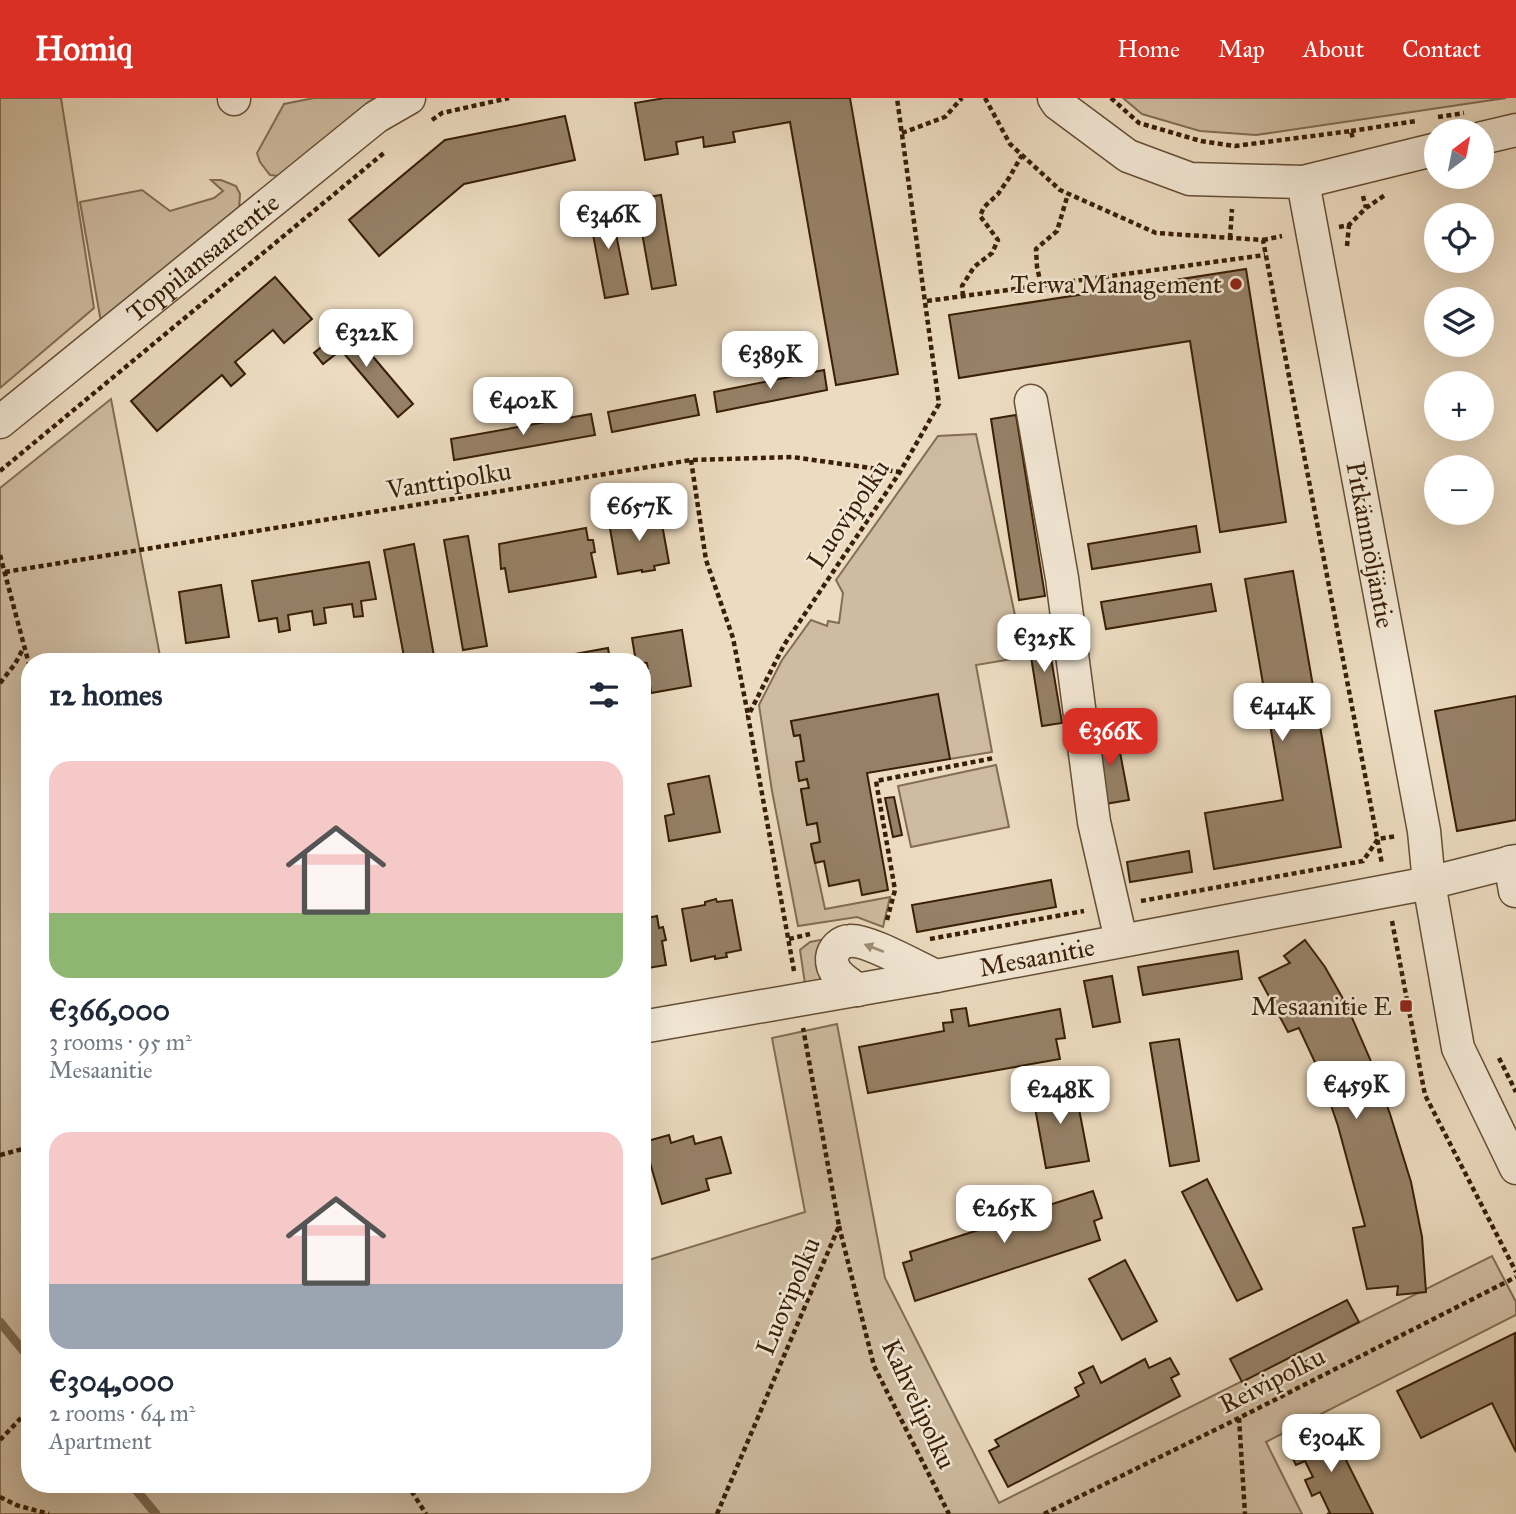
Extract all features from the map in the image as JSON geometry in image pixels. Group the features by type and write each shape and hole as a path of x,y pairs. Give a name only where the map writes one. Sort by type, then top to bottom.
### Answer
{"street":[{"name":"Toppilansaarentie","path":"0,422 376,117 409,98"},
{"path":"1054,98 1058,104 1128,156 1190,179 1303,181 1424,152"},
{"path":"1494,135 1516,130"},
{"name":"Pitkänmöljäntie","path":"1303,181 1424,831 1429,883 1458,1048 1516,1168"},
{"path":"1031,401 1062,578 1094,822 1121,940"},
{"name":"Mesaanitie","path":"651,1026 936,976 1386,890 1514,872"},
{"path":"858,990 832,967 832,954 840,944 851,940 936,976"}],"path":[{"path":"423,126 442,113 509,98"},
{"name":"Luovipolku","path":"748,716 784,645 900,472 939,404 897,98"},
{"path":"902,133 945,117 962,98"},
{"path":"985,98 1010,144 1060,190 1156,233 1263,240 1349,225 1366,208 1388,193"},
{"path":"1111,98 1139,123 1201,141 1235,146 1351,131 1366,208"},
{"path":"0,471 395,144"},
{"path":"963,296 962,286 974,267 992,253 998,240 980,216 984,207 998,194 1022,155"},
{"path":"1041,285 1036,249 1057,230 1068,194"},
{"path":"1263,240 1425,1095 1516,1275"},
{"path":"927,301 1265,255"},
{"name":"Vanttipolku","path":"5,572 691,460 792,457 900,472"},
{"path":"691,460 706,560 733,638 789,939"},
{"path":"0,555 26,653"},
{"path":"0,683 24,647"},
{"path":"886,924 895,890 876,781 994,758"},
{"name":"Luovipolku","path":"717,1514 839,1226 798,1001"},
{"path":"0,1155 21,1149"},
{"name":"Kahvelipolku","path":"839,1226 874,1366 949,1514"},
{"name":"Reivipolku","path":"1044,1514 1239,1418 1516,1275"},
{"path":"0,1440 21,1418"},
{"path":"1239,1418 1245,1514"},
{"path":"413,1493 426,1514"},
{"path":"0,1497 16,1505 49,1514"}],"shaded area":[{"path":"0,98 61,98 94,308 0,388"},
{"path":"314,98 385,98 279,176 270,175 257,153 284,104"},
{"path":"1123,98 1506,98 1256,135 1200,131 1142,114"},
{"path":"211,180 221,180 236,186 240,194 239,211 102,328 80,202 142,190 170,211 214,198 223,191"},
{"path":"111,399 159,653 21,653 21,1493 651,1493 651,1259 805,1212 772,1038 837,1024 885,1278 999,1503 1492,1256 1516,1302 1516,1315 1266,1442 1302,1514 0,1514 0,488"},
{"path":"976,434 1024,657 976,665 992,752 950,759 791,721 794,736 800,735 804,761 796,763 799,780 807,779 809,788 801,790 807,824 817,823 820,842 811,844 825,909 890,897 883,927 857,917 798,926 772,791 759,705 782,660 811,620 827,626 828,621 839,623 843,593 836,580 938,436"},
{"path":"996,765 1009,827 911,847 898,786"},
{"path":"836,937 826,978 805,984 800,950 810,942"}],"building":[{"path":"665,98 850,98 898,374 836,385 790,122 733,132 735,142 704,147 703,137 676,142 678,154 645,160 635,103"},
{"path":"565,116 575,160 464,184 379,256 349,220 445,140"},
{"path":"661,195 676,285 652,289 636,199"},
{"path":"610,204 628,294 605,298 588,208"},
{"path":"1246,269 1286,522 1220,532 1190,341 959,378 949,315"},
{"path":"275,277 312,319 284,343 273,330 235,362 245,374 231,386 222,375 157,431 131,401"},
{"path":"347,326 413,404 398,417 341,350 323,364 314,353"},
{"path":"824,370 827,390 717,412 714,392"},
{"path":"695,395 699,415 612,432 608,412"},
{"path":"591,414 595,435 454,460 451,439"},
{"path":"1016,415 1045,596 1019,600 991,419"},
{"path":"643,513 644,516 660,513 669,563 654,566 655,570 618,574 609,523"},
{"path":"1196,526 1200,552 1092,569 1088,544"},
{"path":"586,528 588,540 593,540 595,552 591,553 596,577 509,592 505,568 501,569 499,544"},
{"path":"468,536 487,646 463,650 444,540"},
{"path":"414,544 433,653 403,653 384,550"},
{"path":"369,562 376,599 361,601 363,616 354,617 352,604 324,608 326,623 314,625 312,611 288,615 290,630 279,632 277,618 259,621 252,581"},
{"path":"1293,571 1341,847 1214,869 1205,813 1283,800 1245,579"},
{"path":"1211,584 1216,611 1106,629 1101,602"},
{"path":"221,585 229,637 186,643 179,592"},
{"path":"1045,622 1062,723 1042,726 1026,625"},
{"path":"682,630 691,686 651,693 651,653 634,653 632,638"},
{"path":"608,648 609,653 580,653"},
{"path":"938,694 950,759 867,773 888,890 862,895 859,880 829,886 824,861 815,863 811,844 820,842 817,823 807,825 801,789 809,788 807,779 799,781 796,762 804,761 800,735 794,736 791,721"},
{"path":"1516,696 1516,820 1457,831 1435,711"},
{"path":"1116,731 1129,800 1105,804 1092,735"},
{"path":"709,776 720,832 669,841 665,816 674,814 668,784"},
{"path":"894,797 902,835 893,837 885,798"},
{"path":"1189,851 1192,872 1130,882 1127,862"},
{"path":"1051,880 1056,907 917,932 912,905"},
{"path":"716,899 717,902 732,900 741,950 726,953 727,957 715,959 715,956 691,961 682,909 705,905 705,902"},
{"path":"657,916 659,928 663,927 666,965 651,968 651,917"},
{"path":"1305,940 1325,967 1346,1004 1390,1114 1411,1182 1422,1237 1426,1292 1397,1295 1398,1286 1367,1289 1353,1228 1365,1226 1338,1126 1320,1073 1299,1028 1288,1032 1259,978 1290,963 1284,956"},
{"path":"1238,951 1242,979 1143,995 1138,967"},
{"path":"1112,976 1120,1022 1093,1027 1084,981"},
{"path":"966,1008 969,1026 1060,1009 1065,1038 1056,1039 1060,1059 868,1093 859,1047 944,1031 943,1023 953,1022 951,1010"},
{"path":"1179,1039 1199,1161 1170,1166 1150,1043"},
{"path":"1074,1083 1089,1161 1046,1168 1032,1091"},
{"path":"669,1135 671,1143 693,1136 695,1144 721,1137 731,1173 706,1179 709,1190 662,1204 651,1166 651,1140"},
{"path":"1207,1179 1262,1289 1237,1301 1182,1192"},
{"path":"1093,1191 1102,1218 1094,1221 1100,1240 915,1301 903,1263 912,1260 910,1252 1000,1223 998,1215 1008,1212 1004,1201 1019,1196 1024,1213"},
{"path":"1125,1260 1157,1321 1122,1340 1089,1279"},
{"path":"1347,1300 1359,1322 1242,1382 1230,1359"},
{"path":"1515,1333 1516,1452 1492,1403 1421,1438 1397,1391"},
{"path":"1170,1358 1179,1374 1171,1378 1180,1396 1008,1487 989,1451 999,1446 995,1440 1079,1396 1075,1388 1084,1383 1079,1373 1093,1366 1101,1383 1145,1359 1149,1368"},
{"path":"1329,1426 1373,1514 1327,1514 1330,1513 1320,1492 1312,1496 1305,1480 1313,1477 1305,1461 1296,1465 1289,1451 1297,1447 1295,1443"}],"waterway":[{"path":"0,1322 21,1348"},
{"path":"138,1493 156,1514"}],"place":[{"name":"Terwa Management","path":"1236,284"},
{"name":"Mesaanitie E","path":"1406,1006"}]}
